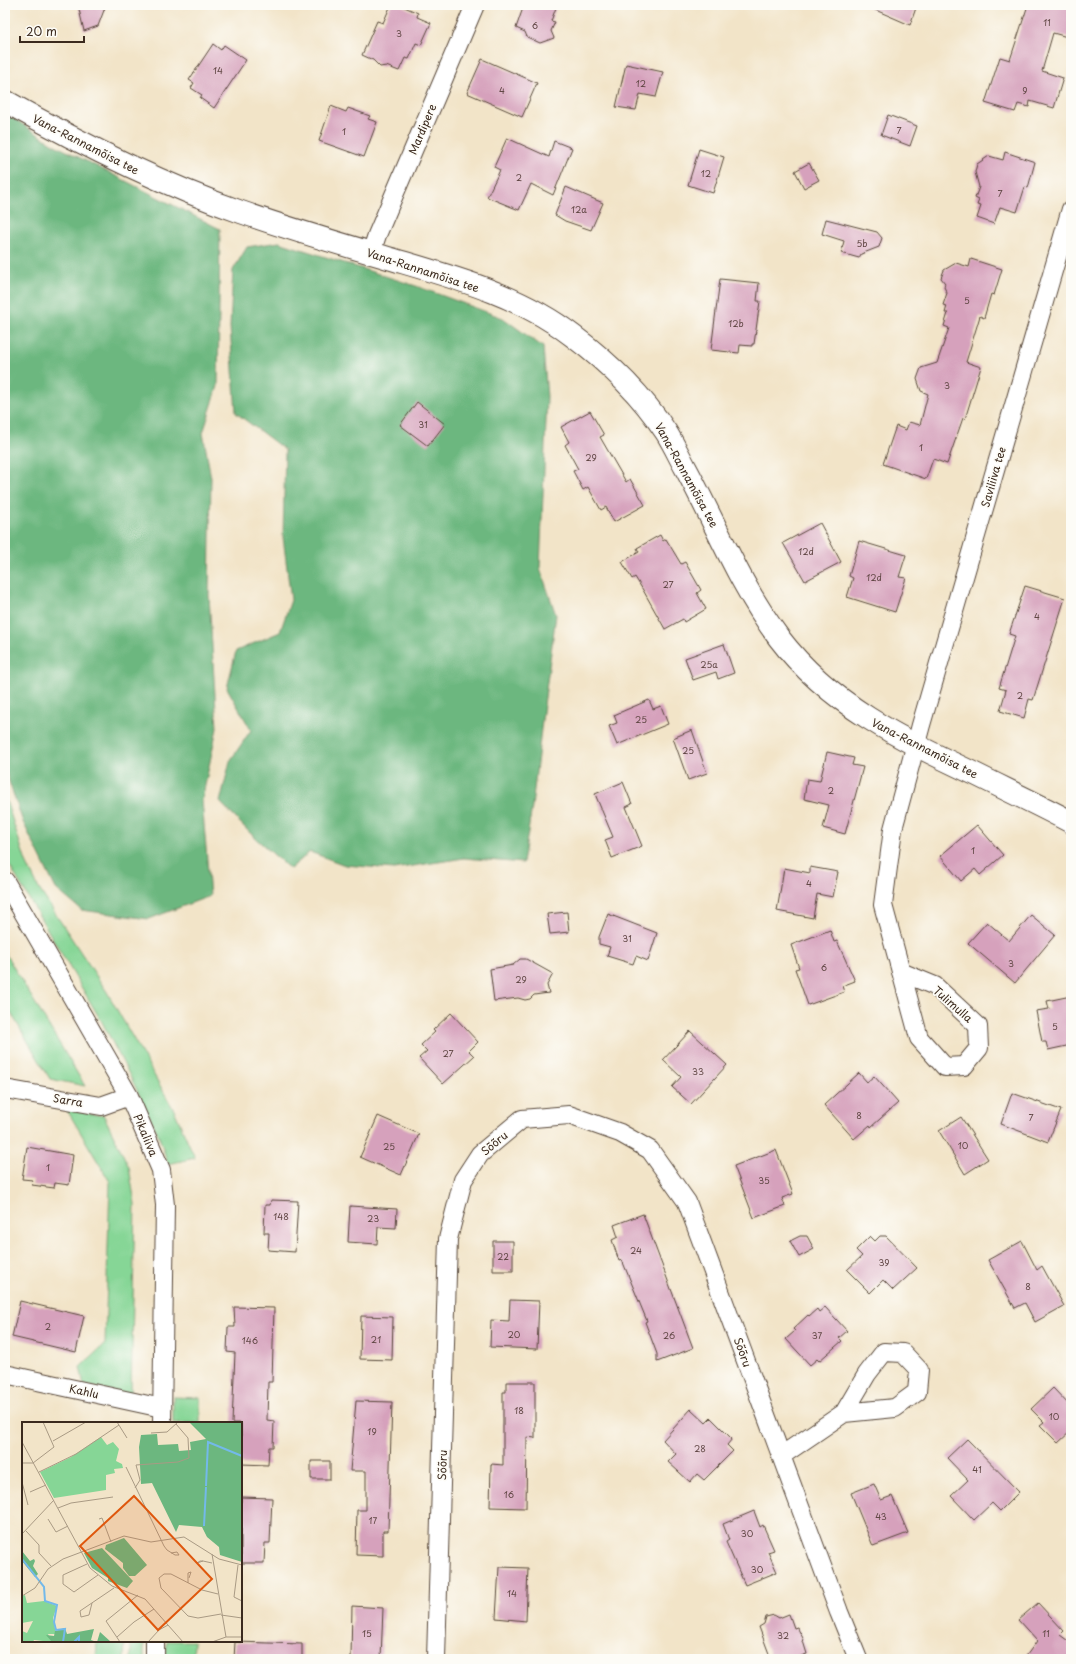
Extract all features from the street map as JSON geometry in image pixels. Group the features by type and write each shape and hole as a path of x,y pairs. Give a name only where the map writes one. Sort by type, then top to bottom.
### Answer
{"street":[{"name":"Mardipere","path":"371,253 376,235 475,5"},
{"name":"Vana-Rannamõisa tee","path":"5,101 108,157 187,192 242,212 454,278 526,306 570,333 610,366 638,395 666,432 701,495 758,608 780,640 800,662 836,696 872,722 915,746 1071,822"},
{"name":"Saviliiva tee","path":"915,746 1071,209"},
{"name":"Tulimulla","path":"902,972 935,986 978,1026 979,1048 964,1066 945,1067 919,1038 883,905 893,829 915,746"},
{"name":"Pikaliiva","path":"5,881 129,1096 161,1170 165,1197 162,1416"},
{"name":"Sarra","path":"5,1089 101,1106 129,1096"},
{"name":"Sõõru","path":"436,1659 448,1239 463,1180 480,1154 522,1119 569,1115 620,1133 650,1150 687,1202 839,1612 858,1659"},
{"name":"Kahlu","path":"5,1374 162,1416"},
{"path":"781,1456 844,1413"},
{"path":"155,1642 155,1659"}],"green space":[{"path":"5,113 53,144 220,229 218,386 203,433 211,478 209,596 217,728 202,800 210,896 149,919 81,910 56,889 23,822 5,770"},
{"path":"279,242 416,286 503,318 543,347 547,397 540,568 556,615 532,807 523,863 464,858 394,869 345,865 310,852 290,869 253,836 220,802 230,761 251,730 227,688 236,651 280,632 291,600 283,537 285,450 236,413 230,327 233,270 247,247"},
{"path":"5,797 26,862 39,889 107,992 175,1112 195,1158 168,1164 159,1136 102,1022 5,858"},
{"path":"5,953 85,1086 50,1079 5,1003"},
{"path":"67,1110 104,1116 129,1167 135,1204 131,1395 84,1385 80,1367 105,1344 110,1182"},
{"path":"173,1397 200,1398 200,1422 173,1422"},
{"path":"97,1642 125,1642 124,1659 96,1659"},
{"path":"131,1642 144,1642 144,1659 131,1659"},
{"path":"167,1642 194,1642 193,1659 166,1659"}],"building":[{"path":"78,5 106,5 98,26 84,31"},
{"path":"391,5 400,5 418,13 417,17 431,23 421,45 416,43 409,59 405,58 399,71 386,66 380,67 373,60 362,55 377,21 383,23"},
{"path":"524,5 557,5 551,21 555,22 551,31 554,38 540,43 527,37 525,32 516,28"},
{"path":"864,5 917,5 910,25"},
{"path":"1028,5 1071,5 1071,38 1053,33 1042,71 1063,78 1054,108 1030,101 1029,107 1018,104 1015,112 985,103 1000,57 1010,60"},
{"path":"213,44 221,50 224,45 246,60 214,108 200,98 202,95 191,88 194,83 189,80"},
{"path":"482,59 537,83 522,117 467,93"},
{"path":"626,64 663,72 656,97 640,94 636,110 616,107"},
{"path":"331,106 346,112 348,108 370,116 368,119 377,122 364,157 319,141"},
{"path":"888,115 917,126 910,146 881,135"},
{"path":"507,138 549,157 554,141 572,148 553,195 531,184 519,210 487,197 500,170 494,167"},
{"path":"699,149 724,157 713,193 688,185"},
{"path":"1005,152 1035,162 1028,188 1025,187 1017,212 1000,207 994,224 977,218 981,206 977,205 979,200 975,198 979,187 975,172 977,164 989,156 1003,160"},
{"path":"809,163 819,180 804,188 795,171"},
{"path":"566,187 603,203 591,230 565,221 555,215"},
{"path":"826,219 877,232 882,238 879,247 861,254 859,258 841,253 844,241 822,234"},
{"path":"971,259 1002,269 994,295 991,294 984,318 980,316 966,362 981,367 965,419 963,418 947,464 933,459 926,479 883,464 896,426 906,430 909,422 920,425 928,394 921,391 917,379 921,368 937,363 949,328 944,326 948,313 945,313 947,306 943,305 947,293 944,287 945,283 941,278 944,270 956,263 969,267"},
{"path":"720,279 759,283 757,301 760,301 754,344 752,344 752,346 740,345 739,353 711,350"},
{"path":"417,402 445,424 428,446 400,425"},
{"path":"590,411 604,435 600,437 626,482 630,479 645,505 614,522 606,507 601,510 588,487 583,490 573,471 578,469 565,445 569,442 561,427"},
{"path":"820,523 841,562 805,581 783,543"},
{"path":"660,535 663,541 666,539 681,564 685,562 701,590 697,593 706,609 684,622 683,619 665,629 635,577 632,579 622,562 639,552 637,548"},
{"path":"859,541 906,555 899,577 906,578 895,612 847,597 853,578 849,576"},
{"path":"1025,586 1065,598 1033,700 1029,699 1024,718 1000,711 1006,690 999,688 1015,636 1009,634"},
{"path":"724,644 734,673 718,679 716,672 693,680 685,658"},
{"path":"649,700 653,709 661,706 668,724 617,745 609,726 617,723 614,715"},
{"path":"692,730 707,773 688,780 673,738"},
{"path":"827,752 854,758 852,765 863,767 845,834 823,828 829,805 804,799 807,779 820,781"},
{"path":"623,782 632,804 626,807 642,846 612,858 605,840 613,837 595,794"},
{"path":"977,825 1003,855 980,875 975,869 961,881 940,856"},
{"path":"810,867 838,872 833,897 817,894 813,918 777,911 784,868 810,873"},
{"path":"567,912 569,932 550,934 547,914"},
{"path":"608,914 657,933 648,961 636,956 633,964 607,956 610,947 599,944 599,937"},
{"path":"1031,915 1055,935 1015,983 968,943 987,922 1009,941"},
{"path":"830,930 834,942 837,941 855,981 842,986 844,992 808,1005 795,969 799,968 791,945"},
{"path":"520,959 526,959 553,974 547,985 549,993 534,995 530,999 525,1000 518,998 494,1001 490,969 513,965"},
{"path":"1071,996 1071,1045 1048,1050 1046,1042 1042,1042 1036,1011 1049,1009 1047,1001"},
{"path":"451,1013 478,1042 469,1051 474,1056 443,1084 419,1058 427,1051 421,1045 435,1032 433,1030"},
{"path":"690,1031 727,1065 691,1104 672,1087 681,1077 663,1060"},
{"path":"859,1073 867,1082 874,1076 898,1103 871,1127 870,1125 854,1139 824,1105"},
{"path":"1012,1093 1061,1110 1048,1142 1001,1124"},
{"path":"378,1116 419,1134 401,1175 360,1157"},
{"path":"961,1117 988,1159 965,1174 939,1131"},
{"path":"27,1147 73,1155 69,1185 55,1183 54,1188 32,1185 33,1180 22,1179"},
{"path":"776,1150 793,1194 782,1198 785,1206 754,1218 734,1166"},
{"path":"271,1200 298,1201 295,1252 268,1250 269,1233 264,1233 265,1205 270,1205"},
{"path":"350,1206 397,1209 396,1228 378,1227 377,1244 348,1242"},
{"path":"643,1214 693,1348 657,1362 657,1354 645,1322 647,1321 622,1260 619,1261 612,1240 618,1237 614,1225"},
{"path":"800,1236 807,1236 814,1249 799,1257 790,1241"},
{"path":"870,1236 875,1241 880,1236 886,1236 917,1268 893,1290 883,1280 870,1293 847,1270 862,1256 856,1250"},
{"path":"493,1241 513,1241 513,1271 493,1271"},
{"path":"1022,1241 1037,1270 1042,1266 1064,1306 1035,1322 1025,1303 1015,1308 988,1260"},
{"path":"510,1300 539,1301 537,1349 490,1347 491,1320 509,1321"},
{"path":"20,1301 84,1316 76,1352 12,1337"},
{"path":"234,1307 274,1308 272,1382 268,1382 267,1420 274,1421 273,1447 269,1447 268,1465 242,1464 242,1422 232,1422 235,1353 227,1352 228,1327 235,1327"},
{"path":"825,1307 847,1331 839,1338 842,1341 819,1361 817,1359 810,1365 786,1339 795,1331 793,1329 808,1315 809,1316 817,1309 819,1312"},
{"path":"361,1316 393,1317 392,1360 360,1359"},
{"path":"506,1382 535,1382 535,1438 527,1437 526,1508 490,1507 491,1464 503,1465 503,1392 506,1392"},
{"path":"1053,1388 1071,1407 1071,1431 1058,1443 1040,1425 1044,1422 1031,1409"},
{"path":"356,1401 392,1402 388,1531 383,1531 383,1556 356,1555 357,1510 366,1510 366,1471 350,1471"},
{"path":"691,1409 706,1423 711,1418 732,1439 727,1445 733,1451 704,1480 697,1474 690,1482 668,1462 676,1454 663,1440"},
{"path":"967,1439 1019,1492 1000,1511 992,1503 974,1520 951,1496 968,1480 947,1458"},
{"path":"311,1461 330,1461 330,1479 311,1479"},
{"path":"874,1484 881,1500 892,1496 908,1533 873,1546 851,1493"},
{"path":"242,1497 272,1498 270,1543 265,1543 264,1563 242,1563"},
{"path":"754,1511 760,1527 763,1525 774,1550 768,1552 777,1572 745,1585 726,1542 729,1540 723,1524"},
{"path":"499,1567 528,1568 526,1621 496,1618"},
{"path":"1038,1603 1064,1631 1060,1635 1071,1643 1071,1659 1024,1659 1037,1641 1018,1620"},
{"path":"352,1606 383,1608 381,1659 351,1658"},
{"path":"789,1614 794,1628 797,1627 804,1640 807,1654 793,1659 771,1659 759,1627 764,1624 766,1617 774,1615 779,1618"},
{"path":"235,1642 302,1644 302,1659 234,1659"}]}
